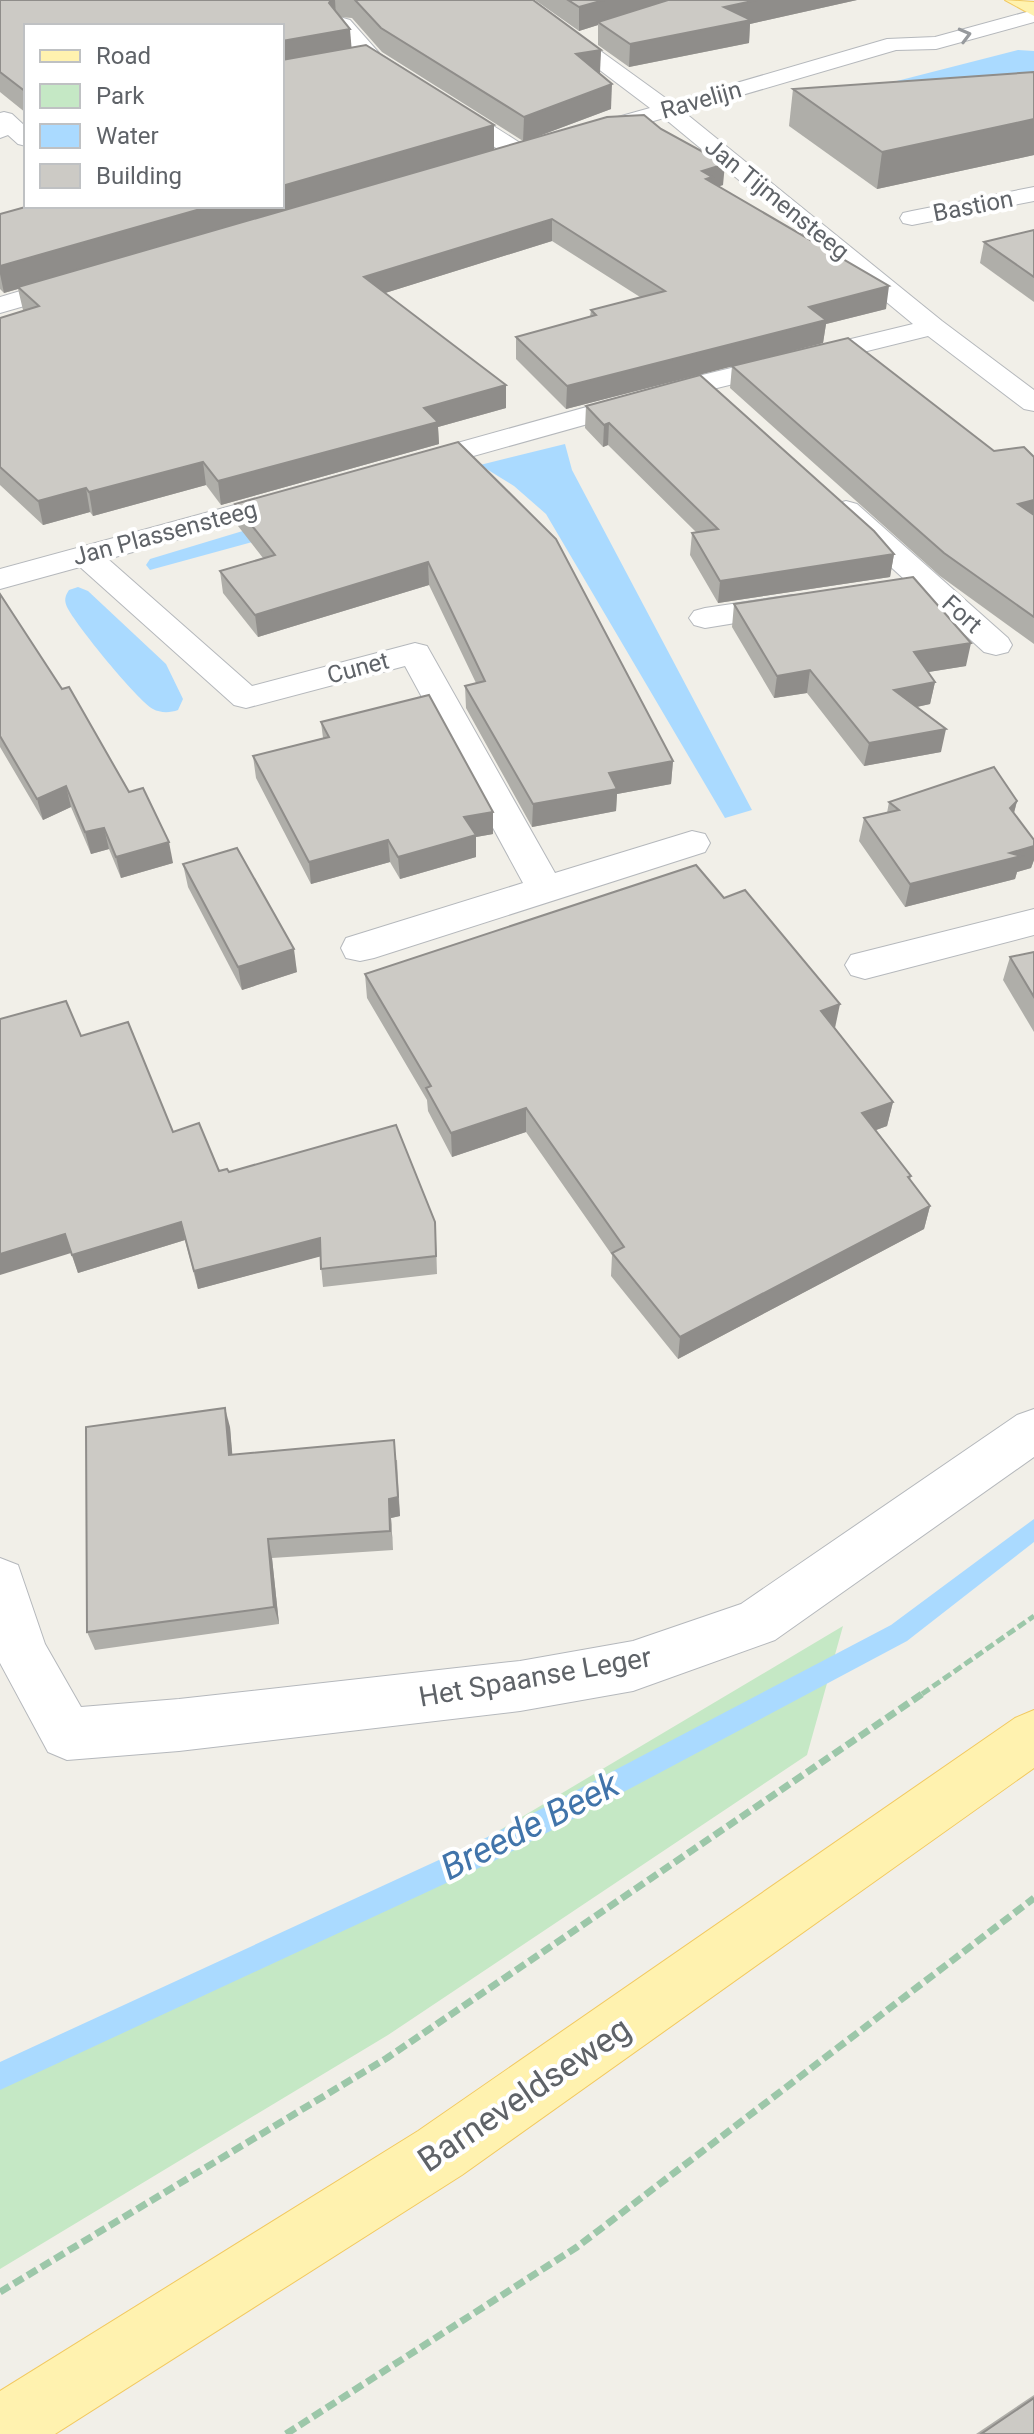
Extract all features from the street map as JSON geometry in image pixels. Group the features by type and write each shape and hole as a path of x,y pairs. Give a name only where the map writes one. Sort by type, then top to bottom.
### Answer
{"main road":[{"path":"1015,0 1034,10"},
{"name":"Barneveldseweg","path":"0,2430 440,2153 1034,1736"}],"street":[{"name":"Jan Tijmensteeg","path":"517,0 668,110 933,327 1034,403"},
{"name":"Ravelijn","path":"895,44 913,32 992,5"},
{"name":"Ravelijn","path":"490,162 895,44 936,43 1034,16"},
{"path":"343,24 372,59 520,153"},
{"path":"575,42 605,33"},
{"path":"342,65 372,59"},
{"path":"767,80 802,98"},
{"path":"0,131 4,119 24,137"},
{"name":"Bastion","path":"912,218 1034,194"},
{"path":"0,305 102,275"},
{"path":"376,475 704,383 933,327"},
{"path":"704,383 728,404"},
{"name":"Fort","path":"822,488 996,645"},
{"name":"Jan Plassensteeg","path":"14,575 315,492"},
{"path":"0,543 14,575"},
{"name":"Cunet","path":"85,555 246,698 415,653 546,890"},
{"name":"Fort","path":"884,590 928,583"},
{"path":"705,618 824,600"},
{"path":"360,948 692,843"},
{"path":"865,965 1034,922"},
{"name":"Het Spaanse Leger","path":"0,1581 22,1653 67,1734 179,1725 473,1691 633,1666 757,1623 1034,1430"}],"path":[{"path":"0,2292 387,2058 816,1768 1034,1616"},
{"path":"286,2434 577,2247 1034,1898"}],"green space":[{"path":"843,1626 807,1755 388,2035 0,2269 0,2067 446,1862"}],"water":[{"path":"1018,50 1034,51 1034,78 899,86 893,82"},
{"path":"565,444 572,470 752,810 725,818 546,514 514,486 480,465"},
{"path":"346,500 343,517 150,570 146,565 150,559"},
{"path":"78,587 88,591 166,664 183,699 178,710 165,712 153,709 107,661 67,607 65,600 69,590"}],"building":[{"path":"0,0 331,0 329,3 350,29 284,41 284,24 24,24 24,90 0,72"},
{"path":"355,0 533,0 601,50 576,54 612,84 524,117 381,28"},
{"path":"568,0 604,0 579,7"},
{"path":"668,0 757,0 724,7 751,20 630,44 598,22"},
{"path":"366,45 494,125 284,185 284,60"},
{"path":"1034,72 1034,119 882,152 793,89"},
{"path":"644,115 661,129 725,164 702,171 712,177 706,179 889,286 809,307 826,320 567,386 516,337 596,315 591,310 665,291 552,219 364,277 506,385 424,408 438,422 218,481 203,462 89,492 86,488 38,501 0,467 0,318 39,306 18,287 607,117"},
{"path":"24,207 204,208 0,266 0,214"},
{"path":"1034,230 1034,277 984,242"},
{"path":"848,338 994,451 1024,447 1034,457 1034,500 1018,504 1034,515 1034,617 944,553 732,366"},
{"path":"700,375 874,531 894,554 720,581 692,533 718,529 609,423 604,425 586,406"},
{"path":"458,442 556,539 673,761 609,773 617,789 533,804 465,686 485,681 428,562 255,615 220,571 275,555 235,504"},
{"path":"913,577 971,643 914,652 935,682 894,690 946,729 869,743 810,670 777,676 734,604"},
{"path":"0,594 62,689 69,687 129,792 143,788 169,842 116,857 104,828 85,832 66,786 37,799 0,736"},
{"path":"429,695 493,812 464,817 476,835 398,857 388,840 309,862 253,756 329,737 321,722"},
{"path":"994,767 1017,801 1010,808 1034,840 1034,846 1010,853 1021,856 910,884 864,818 899,810 889,802"},
{"path":"237,848 294,949 238,967 183,864"},
{"path":"696,865 724,898 745,890 840,1004 821,1011 893,1102 862,1113 930,1206 680,1337 612,1253 624,1247 526,1108 451,1133 426,1088 431,1086 365,974"},
{"path":"1034,952 1034,997 1010,957"},
{"path":"66,1001 81,1036 128,1022 173,1132 199,1123 219,1171 227,1169 229,1172 396,1125 435,1222 436,1256 321,1269 320,1238 194,1271 181,1222 72,1255 65,1234 0,1254 0,1019"},
{"path":"225,1408 229,1455 394,1440 398,1497 389,1499 390,1531 268,1539 274,1607 87,1632 86,1427"},
{"path":"1034,2398 1034,2434 981,2434"}],"waterway":[{"name":"Breede Beek","path":"0,2076 487,1851 899,1633 1034,1529"}]}
